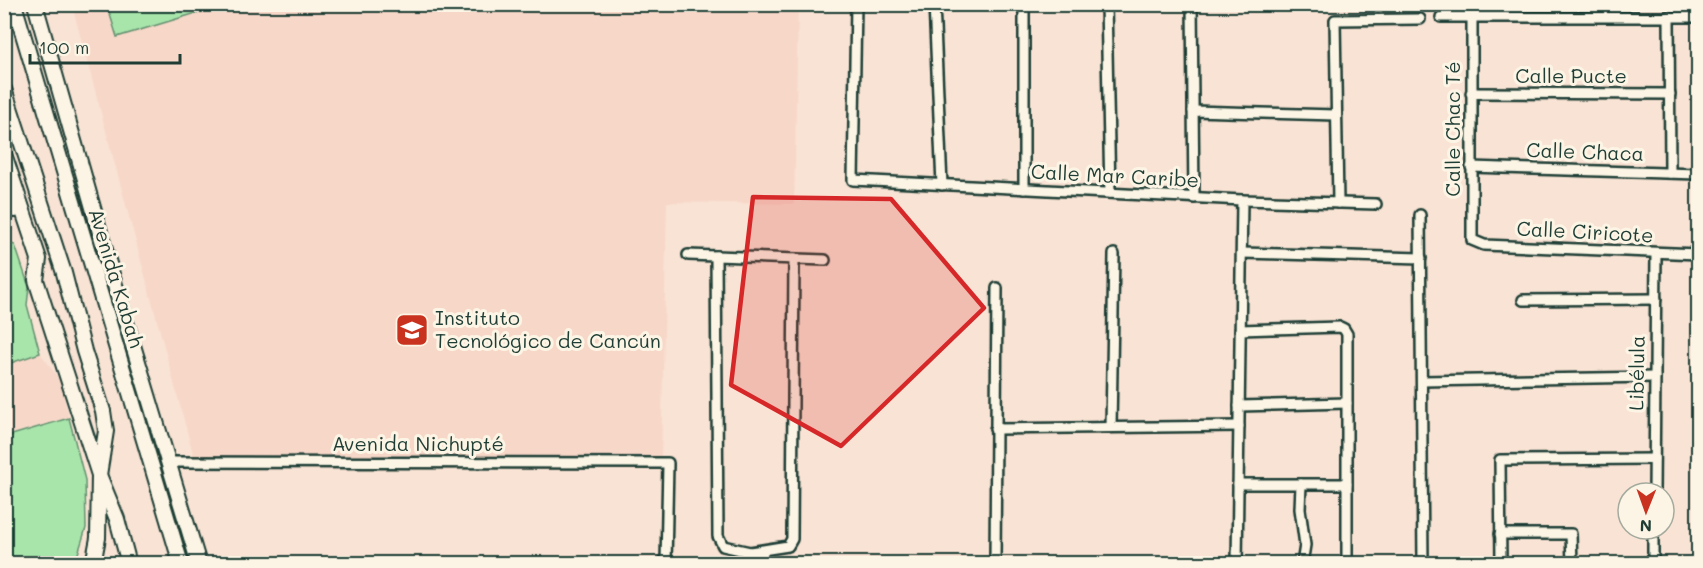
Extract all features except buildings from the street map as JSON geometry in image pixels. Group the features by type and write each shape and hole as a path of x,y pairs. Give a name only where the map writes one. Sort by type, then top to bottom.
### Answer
{"main road":[{"name":"Avenida Kabah","path":"15,4 181,564"},
{"name":"Avenida Kabah","path":"35,4 70,133 199,564"},
{"path":"4,89 64,273 84,351 104,411 106,431 99,475 98,538 93,564"},
{"path":"42,99 70,133"},
{"path":"4,154 39,260 36,280 99,475 117,519 129,564"},
{"path":"4,187 39,260"},
{"path":"158,483 162,439"}],"street":[{"name":"Calle Mar Caribe","path":"856,4 853,180 1194,198 1376,204"},
{"path":"934,4 942,185"},
{"path":"1024,4 1024,189"},
{"path":"1106,4 1110,193"},
{"path":"1192,4 1194,198"},
{"path":"1669,16 1670,173"},
{"path":"1441,17 1698,17"},
{"name":"Calle Chac Té","path":"1472,17 1472,240"},
{"path":"1338,203 1335,20 1420,19"},
{"name":"Calle Pucte","path":"1471,93 1670,94"},
{"path":"1193,111 1336,115"},
{"name":"Calle Chaca","path":"1471,167 1698,174"},
{"path":"1237,564 1242,200"},
{"path":"1420,215 1423,564"},
{"name":"Calle Ciricote","path":"1472,240 1484,246 1698,254"},
{"path":"1242,253 1421,258"},
{"name":"Libélula","path":"1654,481 1656,253"},
{"path":"1111,427 1114,254"},
{"path":"688,255 825,260"},
{"path":"716,256 718,536 723,546 750,552 788,546 792,539 794,259"},
{"path":"994,564 996,288"},
{"path":"1523,300 1656,299"},
{"path":"1240,330 1340,327 1347,334 1347,564"},
{"path":"1422,381 1655,377"},
{"path":"1239,406 1347,403"},
{"path":"995,429 1239,426"},
{"path":"1501,564 1500,460 1654,459"},
{"name":"Avenida Nichupté","path":"169,462 668,463 666,564"},
{"path":"1238,484 1347,484"},
{"path":"1302,484 1300,509 1305,545 1302,564"},
{"path":"1500,534 1571,534 1572,564"},
{"path":"1653,541 1653,564"},
{"path":"763,551 763,564"},
{"path":"749,564 750,552"}],"highlighted area":[{"path":"753,197 891,199 984,308 841,446 731,385"}],"shaded area":[{"name":"Instituto Tecnológico de Cancún","path":"72,5 798,5 794,204 667,202 661,458 194,457"},
{"path":"40,353 61,384 69,418 12,434 5,411 4,365"}],"green space":[{"path":"107,5 212,5 213,8 117,37"},
{"path":"5,242 15,245 29,287 27,305 40,353 5,365"},
{"path":"69,418 85,480 86,528 75,563 5,563 5,437"}],"place":[{"name":"Instituto Tecnológico de Cancún","path":"412,330"}]}
